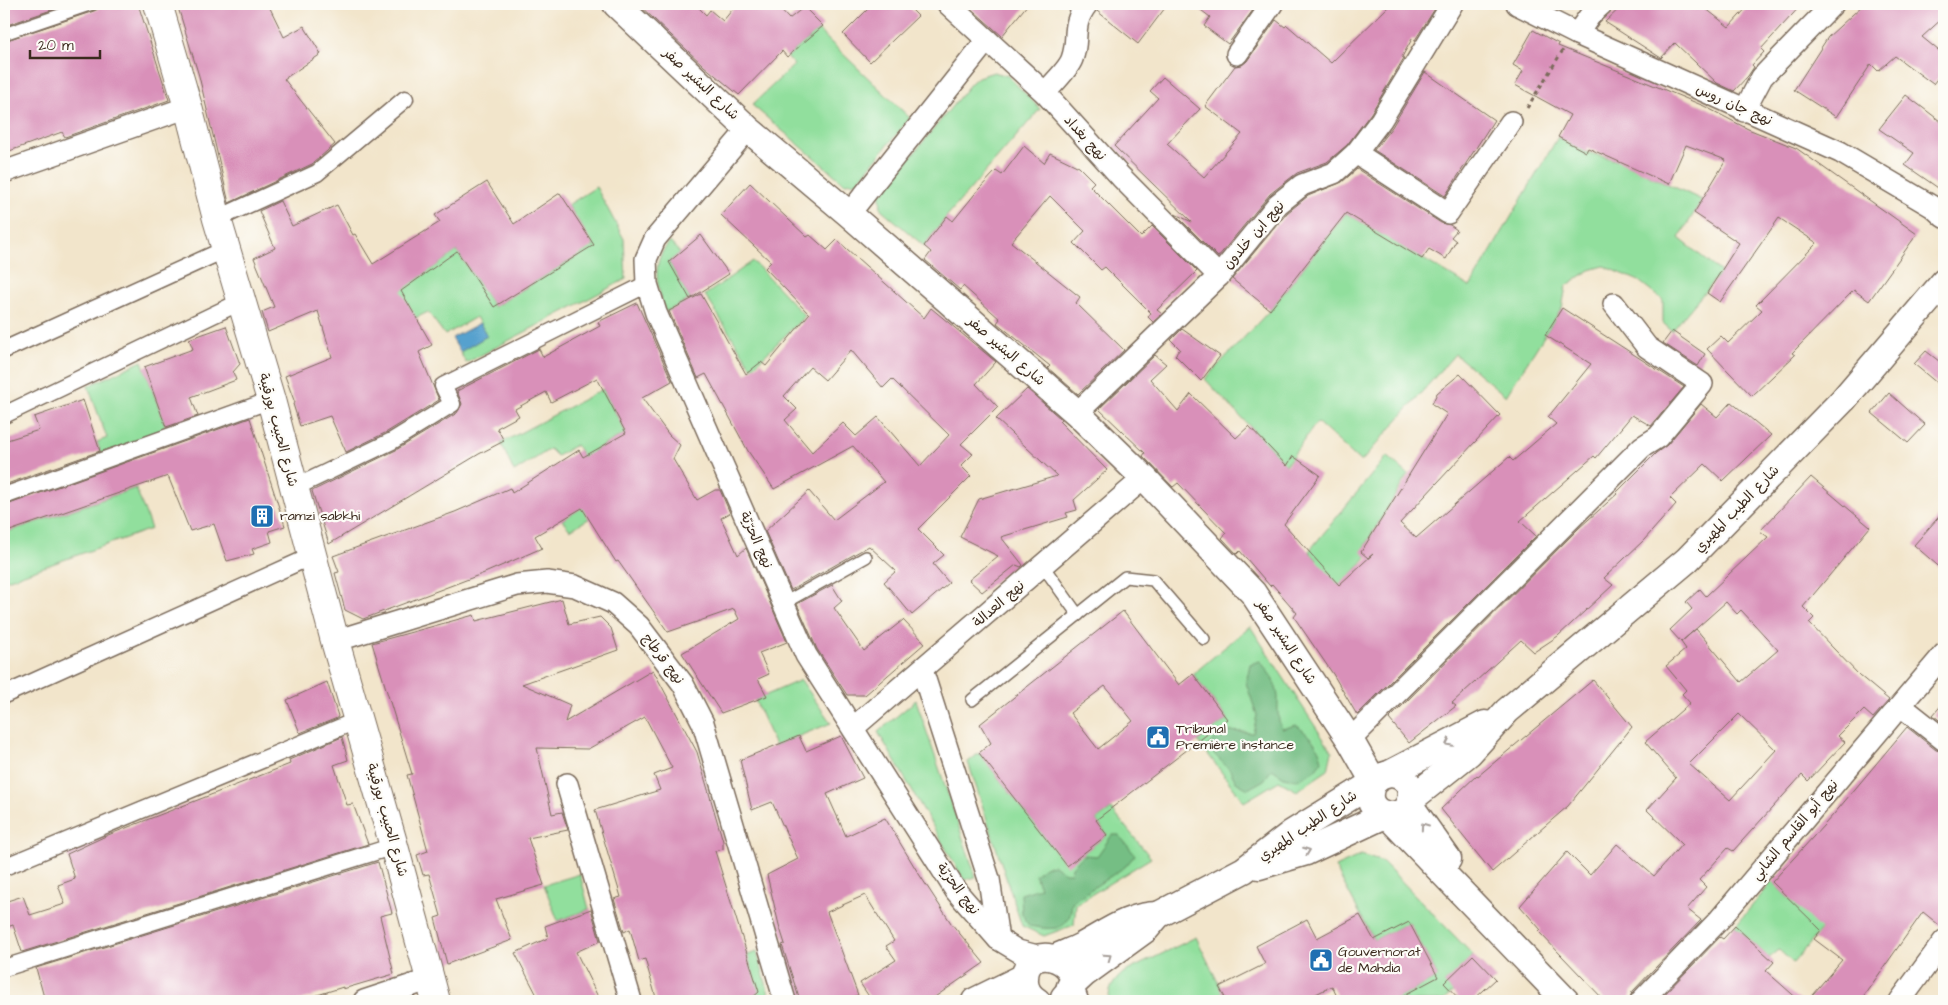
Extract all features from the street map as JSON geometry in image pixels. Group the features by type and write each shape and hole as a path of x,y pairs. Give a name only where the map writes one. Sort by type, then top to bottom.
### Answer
{"main road":[{"name":"شارع الحبيب بورقيبة","path":"158,4 188,107 217,220 271,400 335,641 434,990"}],"street":[{"name":"شارع البشير صفر","path":"616,4 748,129 849,214 1077,413 1144,478 1253,592 1350,740 1381,778"},
{"name":"نهج بغداد","path":"948,4 1044,93 1121,177 1219,276"},
{"path":"1044,93 1071,61 1076,25 1087,4"},
{"path":"1237,54 1272,4"},
{"name":"نهج ابن خلدون","path":"1077,413 1219,276 1278,204 1302,185 1334,173 1356,154 1381,120 1452,4"},
{"name":"نهج جان روس","path":"1518,4 1577,34 1744,111 1840,152 1933,207 1944,217"},
{"path":"1577,34 1591,14 1602,4"},
{"path":"1744,111 1762,77 1833,4"},
{"path":"849,214 987,40"},
{"path":"217,220 317,173 405,100"},
{"path":"4,172 188,107"},
{"path":"1356,154 1448,213 1511,122"},
{"name":"نهج الحرّيّة","path":"748,129 655,239 646,259 647,284 656,313 806,655 956,892 998,939 1018,951 1045,986"},
{"path":"4,350 226,249"},
{"name":"شارع الطيب المهيري","path":"1244,870 1306,852 1398,809 1469,753 1507,711 1687,560 1843,400 1944,282"},
{"path":"294,488 392,441 452,404 443,386 647,284"},
{"path":"4,415 242,301"},
{"path":"1350,740 1642,447 1658,437 1702,384 1647,347 1614,304"},
{"path":"4,496 271,400"},
{"name":"نهج العدالة","path":"853,728 1144,478"},
{"path":"4,694 312,556"},
{"name":"نهج قرطاج","path":"335,641 517,585 547,582 575,586 613,603 639,626 683,684 703,723 785,1001"},
{"name":"نهج أبو القاسم الشابي","path":"1642,1001 1719,920 1944,654"},
{"path":"922,670 989,879 998,939"},
{"path":"1901,706 1944,740"},
{"name":"شارع الطيب المهيري","path":"975,1001 1045,986 1084,974 1146,929 1158,915 1244,870 1292,833 1381,778 1507,711"},
{"path":"4,866 358,720"},
{"path":"1395,775 1406,781 1411,794 1398,809 1375,810 1370,800 1370,794 1381,778 1395,775"},
{"path":"567,784 631,1001"},
{"path":"1398,809 1492,923 1566,1001"},
{"path":"4,968 394,846"},
{"path":"1900,1001 1944,941"},
{"path":"364,1001 434,990"}],"lane":[{"path":"4,34 92,4"},
{"path":"784,604 866,557"},
{"path":"1042,566 1078,615"},
{"path":"972,700 1125,577 1153,580 1204,638"}],"path":[{"path":"1511,122 1523,114 1564,47 1577,34"}],"green space":[{"path":"818,30 910,118 857,182 844,183 752,105 794,65 787,57"},
{"path":"994,72 1008,76 1040,109 947,216 924,246 881,209 880,195 971,83 978,77"},
{"path":"1558,137 1586,152 1619,161 1702,200 1679,238 1721,272 1672,331 1663,323 1663,300 1639,281 1604,266 1590,270 1566,286 1562,308 1506,396 1455,354 1361,462 1317,422 1286,465 1205,379 1270,310 1346,213 1470,287"},
{"path":"596,187 624,239 626,279 466,363 460,352 487,336 476,317 445,335 428,312 401,325 386,301 457,251 494,307 594,246 568,205"},
{"path":"670,242 680,253 669,262 690,299 665,312 658,285 657,267 663,250"},
{"path":"753,261 805,316 752,368 705,295"},
{"path":"142,361 168,432 101,454 97,442 107,438 88,386"},
{"path":"603,389 626,433 593,451 622,499 570,530 562,520 605,493 576,445 557,456 550,449 514,472 501,443"},
{"path":"1387,456 1408,474 1364,547 1370,552 1354,572 1335,589 1313,564 1317,560 1309,551"},
{"path":"136,488 151,529 4,581 4,533"},
{"path":"1250,626 1332,752 1328,770 1297,791 1279,781 1244,802 1198,741 1227,719 1193,674"},
{"path":"1260,661 1276,687 1282,729 1296,725 1301,729 1316,745 1322,761 1314,771 1297,780 1284,777 1272,769 1264,780 1248,789 1236,782 1230,770 1207,747 1218,737 1228,732 1253,733 1257,715 1246,683 1250,664"},
{"path":"801,680 831,723 775,746 755,700"},
{"path":"916,700 976,877 964,880 878,732"},
{"path":"979,753 1067,865 1107,835 1096,820 1111,809 1151,858 1076,904 1074,925 1044,936 1022,926 968,762"},
{"path":"1112,835 1119,835 1135,855 1126,866 1072,902 1071,912 1064,924 1053,928 1029,926 1022,914 1021,894 1040,888 1035,875 1044,867 1054,865 1065,873 1071,873 1072,867 1084,855 1097,856"},
{"path":"1361,855 1383,862 1473,955 1445,983 1453,992 1443,1001 1393,1001 1438,977 1409,922 1374,940 1335,867"},
{"path":"580,874 589,909 558,921 544,885"},
{"path":"1772,882 1821,929 1793,963 1779,950 1769,958 1735,926"},
{"path":"1196,937 1227,1001 1109,1001 1112,986 1123,973"},
{"path":"757,952 771,1001 704,1001 695,973"}],"water":[{"path":"480,323 487,336 460,352 452,338"}],"building":[{"path":"4,4 69,4 4,26"},
{"path":"99,4 138,4 169,100 65,137 62,132 4,153 4,41 94,11 98,9"},
{"path":"177,4 268,4 284,37 304,26 321,54 284,79 335,144 312,164 229,203 199,76"},
{"path":"638,4 695,4 706,15 710,10 723,21 737,4 775,4 789,19 804,7 823,26 787,57 782,51 739,95 704,66"},
{"path":"873,4 906,4 918,16 870,62 843,34"},
{"path":"966,4 1028,4 1002,36"},
{"path":"1099,4 1168,4 1138,44 1097,11"},
{"path":"1193,4 1253,4 1256,6 1228,44 1204,26 1210,17"},
{"path":"1391,4 1438,4 1415,40 1412,39 1402,57 1404,58 1371,113 1347,145 1327,162 1297,173 1270,194 1218,257 1175,214 1192,222 1114,146 1158,98 1150,91 1163,77 1200,109 1167,144 1204,177 1242,134 1205,106 1235,66 1242,65 1247,61 1276,20 1285,27 1287,25 1331,63"},
{"path":"1624,4 1700,4 1729,27 1750,4 1802,4 1761,49 1764,52 1752,65 1754,67 1748,76 1734,91 1717,83 1675,43 1661,58 1605,22"},
{"path":"1864,4 1944,4 1944,17 1922,37 1944,55 1944,70 1933,84 1895,56 1878,71 1871,64 1836,117 1794,90 1828,37"},
{"path":"1533,30 1559,44 1558,46 1704,106 1748,129 1796,148 1917,234 1869,301 1854,290 1792,353 1795,355 1752,396 1707,349 1721,336 1728,343 1762,310 1756,305 1817,243 1779,218 1720,302 1707,293 1739,243 1694,213 1726,160 1686,145 1669,184 1588,148 1586,152 1558,137 1570,115 1515,85 1523,71 1513,65"},
{"path":"1425,72 1494,120 1445,196 1374,150 1392,127"},
{"path":"1906,95 1944,124 1944,192 1905,165 1914,153 1879,129"},
{"path":"1024,146 1044,163 1050,153 1079,167 1094,182 1090,186 1141,237 1152,226 1197,271 1157,310 1162,314 1153,322 1148,317 1151,313 1105,267 1101,270 1074,243 1085,231 1050,196 1011,242 1080,297 1076,303 1124,350 1078,394 1048,368 1050,366 997,323 1000,319 963,286 960,290 925,260 931,252 924,246 947,216 953,221 996,171 1002,175"},
{"path":"1357,169 1441,223 1450,225 1457,230 1451,237 1456,241 1446,259 1429,249 1422,259 1346,213 1270,310 1232,279 1287,213 1308,196 1342,182"},
{"path":"487,182 514,224 560,193 594,245 494,307 457,251 401,291 432,345 419,352 439,400 387,432 346,452 330,416 300,426 293,404 295,403 285,376 332,357 318,311 268,332 262,312 274,307 254,258 275,248 259,211 280,201 292,226 337,205 353,235 355,234 373,264 440,222 435,215"},
{"path":"750,183 807,237 810,235 827,250 837,240 924,318 931,308 996,362 976,384 998,407 961,444 973,454 961,466 971,476 918,529 944,555 933,564 949,583 912,615 884,582 896,571 869,546 791,590 765,531 809,491 834,520 884,482 853,446 774,489 748,451 706,374 698,378 669,311 701,294 746,374 761,362 766,366 809,314 765,268 771,262 721,215","holes":["851,350 883,388 892,379 949,435 920,466 878,417 856,436 843,423 812,452 785,420 797,409 784,396 810,367 825,380"]},
{"path":"701,235 729,274 690,299 669,262"},
{"path":"637,303 672,381 642,398 669,435 680,445 673,459 697,500 715,490 720,490 730,513 721,518 738,555 746,548 787,642 759,653 769,674 758,679 767,696 721,713 682,653 739,619 734,609 668,632 618,561 616,562 582,508 535,536 542,548 487,572 363,619 345,610 335,573 339,572 333,556 455,512 510,488 512,493 579,450 583,457 626,433 597,378 551,402 546,392 515,409 519,416 497,428 504,441 329,544 312,491 396,450 457,413 462,404 457,391 539,349 543,357 600,326 598,322"},
{"path":"1562,308 1684,387 1651,426 1632,415 1596,458 1594,456 1520,521 1536,536 1357,715 1333,674 1294,617 1297,613 1272,584 1270,586 1240,551 1237,554 1222,538 1226,533 1178,483 1173,487 1143,456 1145,453 1099,409 1155,355 1166,364 1150,379 1178,411 1191,394 1236,438 1249,426 1287,466 1293,456 1320,475 1284,524 1339,585 1373,554 1368,558 1361,552 1447,414 1432,404 1437,393 1460,374 1500,415 1400,523 1416,538 1509,457 1513,461 1556,424 1548,417 1591,364 1545,335"},
{"path":"226,326 240,364 233,372 236,380 191,397 198,416 166,427 144,367 193,349 189,339"},
{"path":"1182,329 1220,356 1201,381 1175,355 1180,349 1171,340"},
{"path":"1672,331 1705,354 1698,366 1663,343"},
{"path":"1926,351 1944,365 1944,389 1914,364"},
{"path":"1027,389 1061,419 1059,421 1107,470 1074,500 1077,510 1066,513 1068,517 1001,537 1023,565 1021,567 1016,565 982,592 969,580 998,556 960,537 979,499 1057,476 996,419"},
{"path":"1889,393 1925,425 1908,443 1872,413"},
{"path":"83,400 100,451 4,485 4,441 39,430 34,417"},
{"path":"1731,402 1771,435 1723,481 1705,464 1670,498 1676,504 1644,540 1604,578 1613,585 1558,636 1534,652 1521,640 1452,703 1456,706 1409,743 1389,719 1579,528 1617,494 1656,453 1667,445 1701,404 1717,417"},
{"path":"250,418 285,526 269,531 272,542 252,549 254,554 227,561 214,524 190,531 168,476 4,533 4,506"},
{"path":"1811,477 1870,527 1803,607 1814,618 1809,623 1859,675 1889,700 1873,718 1864,710 1838,736 1845,742 1808,781 1802,775 1733,851 1728,848 1699,880 1706,887 1687,909 1701,920 1632,992 1629,1001 1605,1001 1539,932 1541,930 1520,906 1567,852 1590,875 1617,844 1654,876 1682,844 1647,810 1676,778 1645,742 1690,703 1682,694 1686,690 1666,666 1686,649 1670,630 1692,609 1686,602 1700,589 1706,596 1768,537 1760,531","holes":["1726,602 1737,614 1741,610 1778,650 1741,682 1696,629 1681,642","1739,714 1776,750 1730,800 1689,764"]},
{"path":"1944,511 1944,571 1914,545"},
{"path":"832,585 842,601 834,608 864,651 903,620 925,643 865,695 847,695 817,649 797,604"},
{"path":"562,599 569,624 600,617 611,628 618,650 522,684 570,705 565,722 653,670 697,752 723,841 723,849 715,851 759,992 752,998 743,1001 657,1001 645,959 639,961 630,929 624,932 614,899 621,897 595,810 660,790 654,775 672,768 645,717 588,749 537,748 552,814 562,812 568,830 528,838 544,885 496,899 512,940 447,964 435,918 441,916 429,874 423,875 417,855 428,851 407,775 412,774 372,643 474,615 476,621"},
{"name":"Tribunal Première instance","path":"1123,611 1179,685 1193,674 1227,719 1096,820 1107,835 1067,866 979,753 991,743 980,724","holes":["1105,686 1133,721 1098,749 1070,713"]},
{"path":"1593,680 1632,727 1568,806 1492,872 1441,809 1477,775"},
{"path":"327,682 337,718 300,733 287,700"},
{"path":"1944,702 1944,724 1933,715"},
{"path":"1907,727 1936,750 1944,752 1944,929 1923,912 1860,1001 1807,1001 1842,960 1814,939 1821,930 1772,882 1834,814"},
{"path":"799,736 806,751 841,736 863,778 827,794 846,836 885,818 951,923 984,963 929,1001 872,1001 860,983 896,960 886,946 894,941 865,895 827,912 858,995 842,1001 800,1001 782,945 785,944 767,875 798,859 772,802 752,810 740,760"},
{"path":"342,737 348,760 334,765 347,805 353,804 368,844 22,952 13,925 4,928 4,902 23,896 30,915 65,904 58,885 75,879 67,854 108,835 290,764 289,760"},
{"path":"378,862 392,913 380,916 394,974 298,1001 45,1001 36,968"},
{"path":"591,909 600,941 576,952 600,1001 540,1001 515,953 548,938 545,926"},
{"name":"Gouvernorat de Mahdia","path":"1360,915 1374,940 1409,922 1438,977 1393,1001 1339,1001 1332,986 1302,1001 1227,1001 1219,987 1265,964 1256,946 1307,919 1317,938"},
{"path":"1735,926 1774,962 1766,971 1800,1001 1658,1001 1720,937 1723,939"},
{"path":"1473,955 1496,979 1472,1001 1461,1001 1444,983"}],"place":[{"name":"ramzi sabkhi","path":"262,516"},
{"name":"Tribunal Première instance","path":"1158,737"},
{"name":"Gouvernorat de Mahdia","path":"1321,960"}]}
